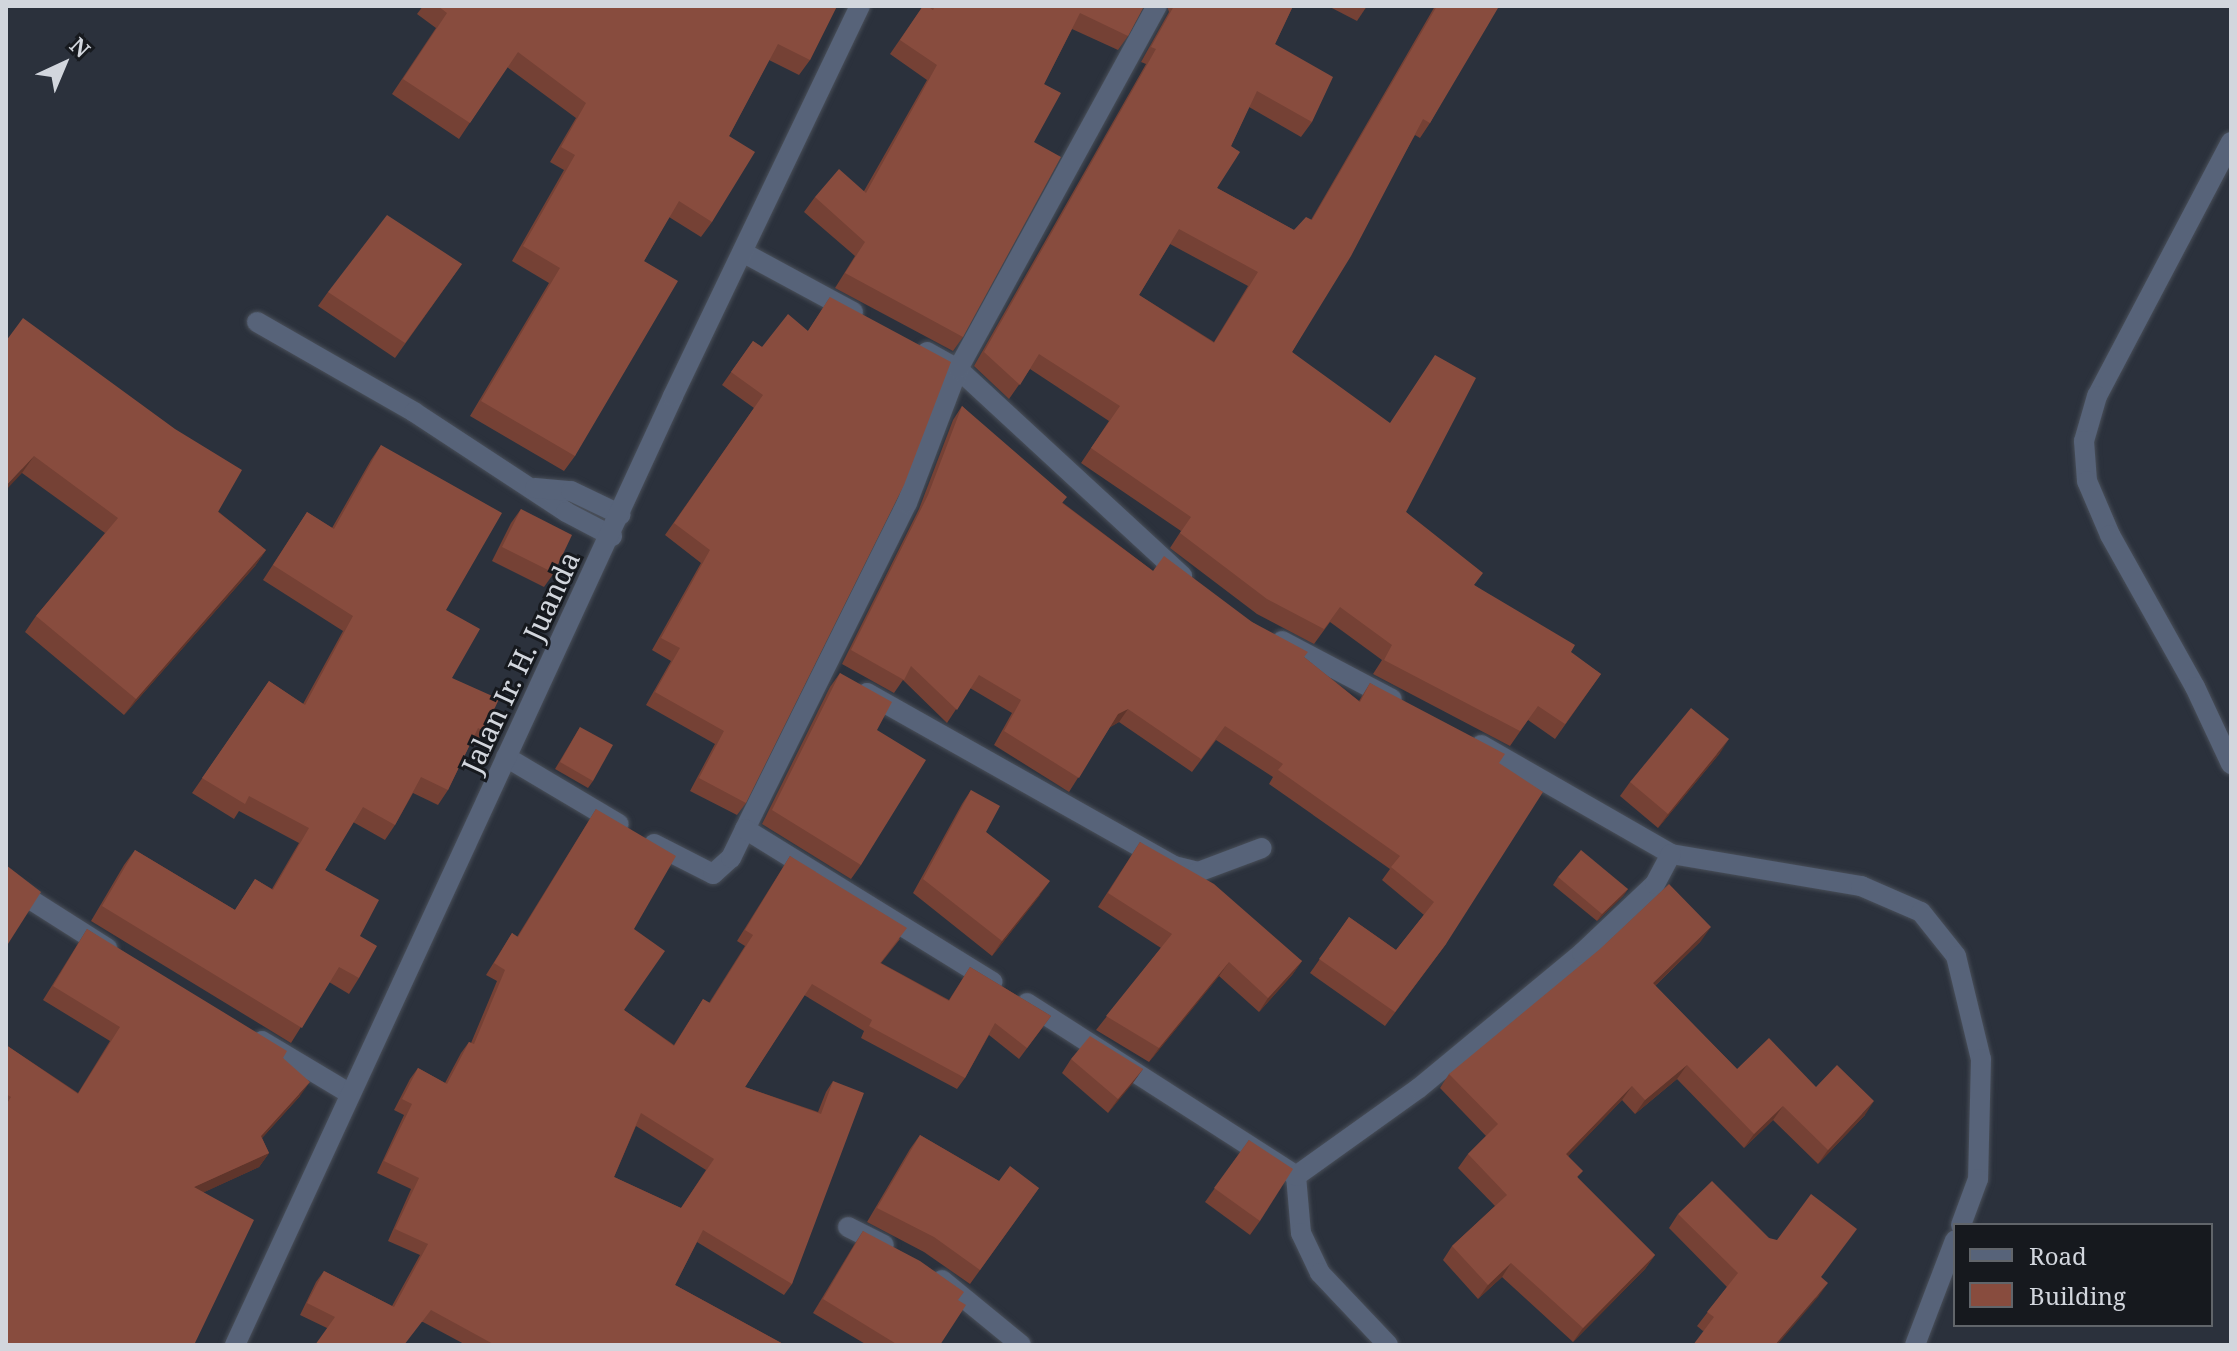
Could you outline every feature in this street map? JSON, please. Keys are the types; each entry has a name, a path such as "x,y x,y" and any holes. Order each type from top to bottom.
{"street":[{"name":"Jalan Ir. H. Juanda","path":"235,1345 349,1093 860,6"},
{"path":"506,757 701,871 721,870 839,677 958,369 1157,6"},
{"path":"2231,142 2097,396 2084,441 2087,481 2110,535 2195,687 2231,764"},
{"path":"744,253 878,326"},
{"path":"257,322 612,536"},
{"path":"905,340 958,369 1205,593"},
{"path":"535,488 571,491 621,515"},
{"path":"1264,632 1405,705"},
{"path":"839,677 1174,866 1198,872 1262,848"},
{"path":"1461,735 1671,854 1889,894 1921,912 1943,934 1956,956 1981,1059 1978,1179 1962,1223"},
{"path":"745,829 1145,1075 1296,1176"},
{"path":"1296,1176 1419,1088 1582,953 1655,884 1671,854"},
{"path":"6,884 121,957"},
{"path":"241,1029 349,1093"},
{"path":"1296,1176 1301,1233 1320,1273 1388,1345"},
{"path":"848,1227 904,1256"},
{"path":"1915,1345 1953,1245"},
{"path":"930,1271 1021,1345"}],"building":[{"path":"438,6 837,6 810,60 778,44 729,136 755,152 712,222 679,201 644,261 678,281 575,456 481,401 560,268 523,246 575,155 561,147 586,103 518,52 470,123 403,79 447,13"},
{"path":"923,6 933,10 935,6 1144,6 1128,36 1080,13 1044,84 1061,93 1034,142 1061,157 963,337 845,273 865,242 815,197 839,169 866,193 937,65 900,40"},
{"path":"1174,6 1293,6 1275,44 1333,77 1312,122 1257,91 1231,146 1240,152 1217,188 1294,230 1306,217 1312,220 1437,6 1498,8 1430,123 1423,119 1351,256 1292,352 1390,423 1435,355 1476,378 1406,512 1483,573 1474,585 1575,645 1571,652 1601,674 1565,724 1538,706 1520,731 1384,660 1392,645 1340,607 1324,629 1267,599 1180,533 1191,517 1091,448 1120,406 1039,354 1020,385 984,352 1156,49 1151,47","holes":["1179,229 1258,272 1214,343 1139,295"]},
{"path":"387,215 462,264 405,343 328,292"},
{"path":"830,297 951,362 904,485 746,803 699,778 724,731 655,692 680,648 661,638 710,550 674,523 763,395 731,372 753,341 762,347 788,314 808,331"},
{"path":"23,318 175,429 242,470 218,512 266,550 136,699 36,616 118,518 34,456 6,486 6,341"},
{"path":"962,406 1067,497 1062,503 1153,571 1164,556 1252,622 1308,652 1304,657 1360,702 1370,683 1505,754 1499,763 1543,792 1446,944 1395,1012 1319,959 1349,917 1396,950 1434,902 1391,867 1400,856 1278,770 1283,764 1225,726 1201,759 1128,709 1118,714 1079,778 1004,731 1021,700 979,675 957,710 911,666 904,680 851,650 928,495"},
{"path":"381,445 502,513 446,610 480,629 452,678 499,699 484,731 478,728 448,790 421,777 395,825 363,807 325,870 379,900 360,936 377,946 359,978 339,967 302,1028 102,906 135,850 235,910 255,879 273,890 309,828 249,796 245,804 202,778 269,681 305,705 353,616 273,565 307,512 334,529"},
{"path":"521,509 572,535 554,573 502,547"},
{"path":"840,673 892,702 877,730 926,760 861,865 772,810"},
{"path":"1691,708 1729,739 1668,814 1630,782"},
{"path":"580,727 613,745 593,781 560,762"},
{"path":"971,790 1000,806 986,832 1050,881 1002,941 923,879"},
{"path":"596,809 676,856 634,929 665,951 624,1010 674,1046 703,999 710,1003 753,935 745,930 790,856 907,928 880,963 949,1001 970,967 1051,1016 1027,1048 995,1023 965,1078 869,1026 872,1020 812,984 745,1087 821,1114 833,1081 864,1093 792,1284 703,1230 675,1285 785,1345 495,1345 431,1310 404,1345 315,1345 335,1317 307,1303 324,1271 394,1307 428,1244 395,1229 419,1178 384,1161 412,1104 402,1099 418,1068 447,1084 469,1042 474,1044 505,970 494,963 512,933 518,937","holes":["641,1113 714,1159 681,1208 614,1177"]},
{"path":"1140,842 1214,884 1302,961 1268,998 1229,962 1159,1048 1106,1016 1172,934 1108,893"},
{"path":"1581,850 1628,889 1602,914 1558,877"},
{"path":"6,865 41,892 6,947"},
{"path":"1669,884 1711,927 1653,983 1737,1069 1769,1038 1816,1087 1837,1065 1874,1101 1828,1150 1783,1106 1754,1134 1687,1065 1645,1100 1632,1086 1566,1154 1583,1171 1577,1177 1655,1255 1583,1328 1511,1263 1488,1285 1452,1246 1507,1195 1468,1154 1498,1124 1449,1074 1600,949"},
{"path":"87,929 287,1051 283,1058 310,1082 261,1136 269,1153 194,1187 254,1220 194,1345 6,1345 6,1105 11,1097 6,1094 6,1045 78,1094 120,1027 53,986"},
{"path":"1090,1036 1143,1069 1118,1099 1071,1059"},
{"path":"920,1135 999,1181 1010,1166 1039,1188 980,1270 934,1237 877,1208"},
{"path":"1249,1140 1293,1169 1260,1221 1214,1188"},
{"path":"1712,1181 1769,1238 1777,1240 1811,1194 1857,1229 1821,1277 1828,1283 1775,1345 1693,1345 1714,1317 1707,1312 1738,1273 1678,1214"},
{"path":"863,1231 920,1261 964,1292 958,1300 966,1305 940,1345 898,1345 823,1299"}]}
